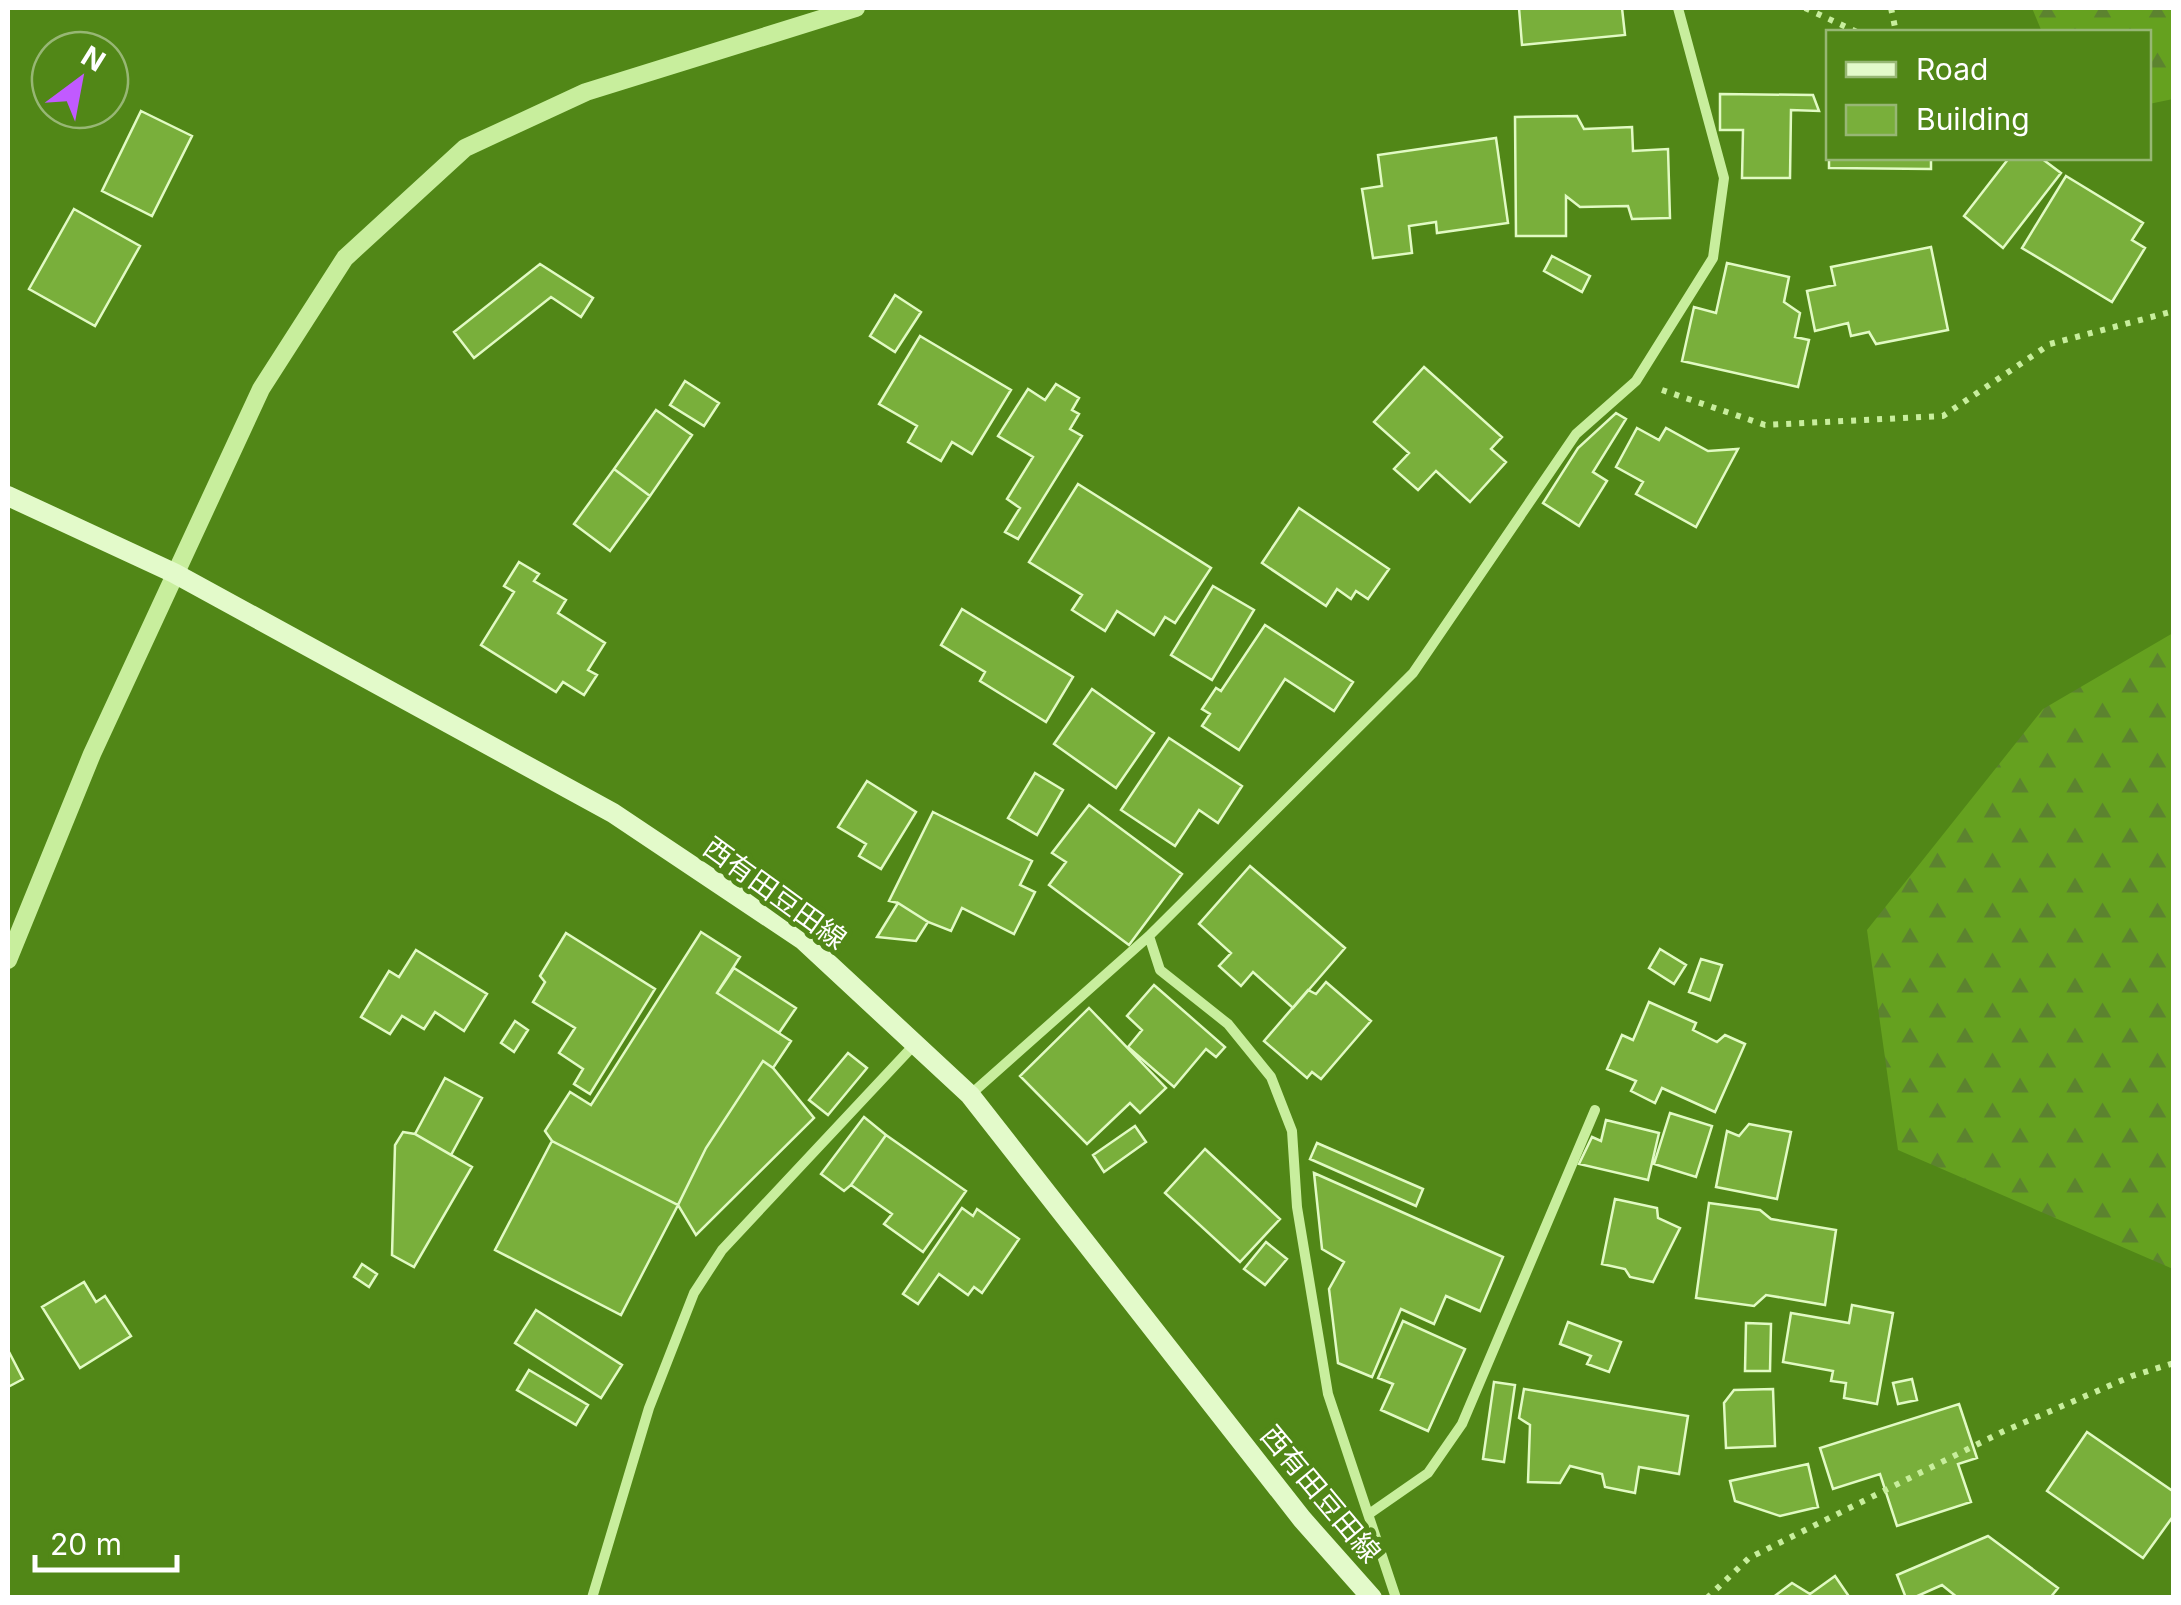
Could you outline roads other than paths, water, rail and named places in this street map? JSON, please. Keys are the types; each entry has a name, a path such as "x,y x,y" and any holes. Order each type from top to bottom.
{"main road":[{"name":"西有田豆田線","path":"8,496 174,573 613,813 803,940 970,1095 1302,1519 1372,1598"}],"street":[{"path":"8,960 92,754 261,389 345,258 465,148 586,92 856,8"},
{"path":"970,1095 1149,936 1413,673 1576,434 1636,381 1713,258 1724,178 1678,8"},
{"path":"1149,936 1160,970 1228,1024 1271,1077 1292,1132 1297,1207 1328,1394 1396,1598"},
{"path":"592,1598 649,1408 694,1292 722,1250 916,1043"},
{"path":"1369,1514 1428,1472 1462,1424 1595,1110"}]}
